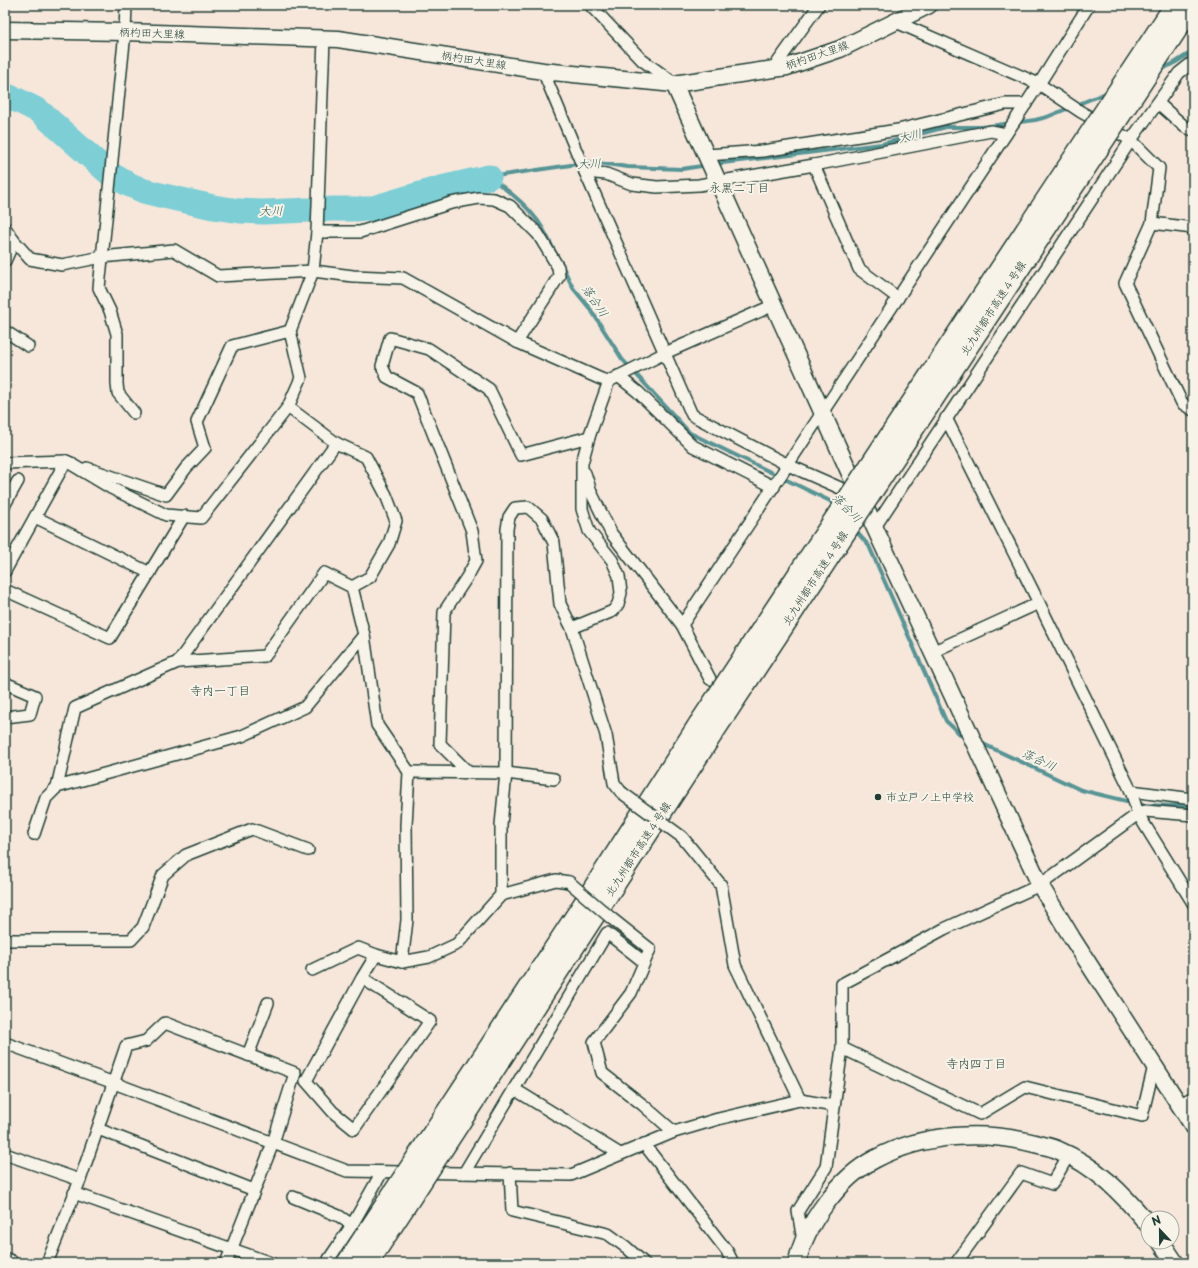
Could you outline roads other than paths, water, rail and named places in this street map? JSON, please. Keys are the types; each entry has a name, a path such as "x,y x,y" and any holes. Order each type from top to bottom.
{"highway":[{"name":"北九州都市高速４号線","path":"706,728 1175,5"},
{"name":"北九州都市高速４号線","path":"432,1149 577,914 706,728 1193,5"},
{"path":"380,1263 432,1149"},
{"path":"338,1261 432,1149"},
{"path":"368,1263 409,1200"}],"main road":[{"path":"797,1263 803,1241 821,1209 849,1177 874,1159 909,1145 945,1137 986,1136 1020,1140 1057,1150 1091,1168 1113,1185 1140,1215"},
{"path":"1166,1250 1175,1263"}],"street":[{"path":"126,5 125,32 99,288 110,311 117,334 118,393 134,413"},
{"path":"590,5 642,60 674,84 932,652 1040,885 1072,938 1193,1126"},
{"path":"773,69 819,5"},
{"name":"柄杓田大里線","path":"5,30 338,38 543,71 674,84 787,67 840,49 929,5"},
{"path":"682,625 1026,104 1089,5"},
{"path":"896,22 1039,84 1081,112 1131,140 1159,168 1152,223 1125,282 1182,403 1193,410"},
{"path":"66,461 111,488 166,515 201,518 288,407 301,378 290,331 313,271 317,232 324,38"},
{"path":"875,527 1131,140 1179,73 1193,62"},
{"path":"543,71 585,172 692,415 788,464 862,498"},
{"path":"1158,103 1184,127 1193,130"},
{"path":"707,157 763,151 898,130 1006,104 1026,104"},
{"path":"585,172 606,174 632,184 657,187 699,185 717,179 814,165 991,131 1006,134"},
{"path":"814,165 859,269 898,298"},
{"path":"317,232 360,232 451,203 479,198 494,199 510,206 538,234 558,267 559,276 517,342"},
{"path":"1152,223 1193,228"},
{"path":"5,228 30,259 62,265 102,257 174,250 218,276 313,271 353,276 403,278 517,342 601,379 614,378 665,353 774,305"},
{"path":"5,261 14,241"},
{"path":"5,331 28,346"},
{"path":"5,463 66,461 166,495 186,468 205,448 197,422 232,346 290,331"},
{"path":"469,773 440,744 444,612 476,561 472,531 417,393 387,377 382,366 390,338 429,349 489,389 521,455 589,437"},
{"path":"572,628 613,611 618,604 622,593 619,576 612,560 590,531 582,510 582,463 589,437 614,378"},
{"path":"614,378 638,392 693,446 774,487"},
{"path":"288,407 336,443 366,457 386,495 396,521 389,544 370,578 352,587"},
{"path":"946,418 1039,603 1131,792 1138,814 1193,903"},
{"path":"178,662 336,443"},
{"path":"5,571 66,461"},
{"path":"582,463 591,492 611,533 682,625 710,679"},
{"path":"5,504 18,481"},
{"path":"501,895 501,825 506,773 507,529 509,517 515,508 528,508 542,519 554,543 560,604 572,628 606,734 614,783 621,792 682,837 721,885 735,965 800,1100"},
{"path":"5,590 110,638 184,516"},
{"path":"35,517 150,573"},
{"path":"57,787 75,708 178,662 265,656 324,573 352,587 364,635 377,725 410,772 406,825 407,920 402,962"},
{"path":"932,652 1039,603"},
{"path":"34,834 46,798 57,787 242,736 305,708 364,635"},
{"path":"5,683 35,696 30,714 5,717"},
{"path":"410,772 506,773 554,779"},
{"path":"1131,792 1193,799"},
{"path":"803,1241 798,1211 826,1167 842,1048 842,984 944,929 1040,885 1138,814 1146,811 1193,815"},
{"path":"5,940 130,940 143,927 163,875 186,855 252,829 308,850"},
{"path":"312,970 358,948 376,955 402,962 429,958 457,944 501,895 556,880 569,882 650,950 632,993 594,1042 602,1073 644,1105 674,1132"},
{"path":"464,1173 607,933 644,962"},
{"path":"362,978 430,1021 354,1129 333,1112 306,1081 362,978 376,955"},
{"path":"248,1055 268,1003"},
{"path":"47,1263 80,1180 126,1046 146,1041 165,1023 295,1073 273,1143 226,1263"},
{"path":"5,1043 114,1082 347,1172 571,1174 674,1132 718,1119 800,1100 834,1106"},
{"path":"842,1048 980,1114 1025,1087 1142,1116 1154,1066"},
{"path":"514,1089 620,1154"},
{"path":"1179,1105 1193,1097"},
{"path":"98,1129 254,1190"},
{"path":"644,1144 727,1251 734,1263"},
{"path":"5,1154 80,1180"},
{"path":"956,1263 1021,1172 1052,1184 1068,1156"},
{"path":"338,1261 352,1225 382,1172"},
{"path":"510,1173 512,1211 608,1234 644,1263"},
{"path":"74,1193 271,1263"},
{"path":"293,1197 339,1216 352,1225"},
{"path":"5,1261 10,1263"}],"waterway":[{"name":"大川","path":"1159,71 1193,51"},
{"name":"大川","path":"714,164 882,144 946,127 982,127 1035,120 1047,117 1108,92"},
{"name":"大川","path":"5,95 39,111 110,174 128,184 144,191 213,207 240,211 263,212 370,209 437,189 489,177"},
{"name":"大川","path":"489,177 591,162 628,167 682,169 708,165"},
{"name":"落合川","path":"489,177 513,195 538,220 556,254"},
{"name":"落合川","path":"562,265 573,288 591,310 622,359 690,433 830,501 836,508"},
{"name":"落合川","path":"855,530 869,546 946,721 961,735 967,737"},
{"name":"落合川","path":"979,742 1081,790 1143,805 1193,808"}],"place":[{"name":"市立戸ノ上中学校","path":"878,797"}],"district":[{"name":"永黒二丁目","path":"739,188"},
{"name":"寺内一丁目","path":"220,691"},
{"name":"寺内四丁目","path":"976,1064"}]}
